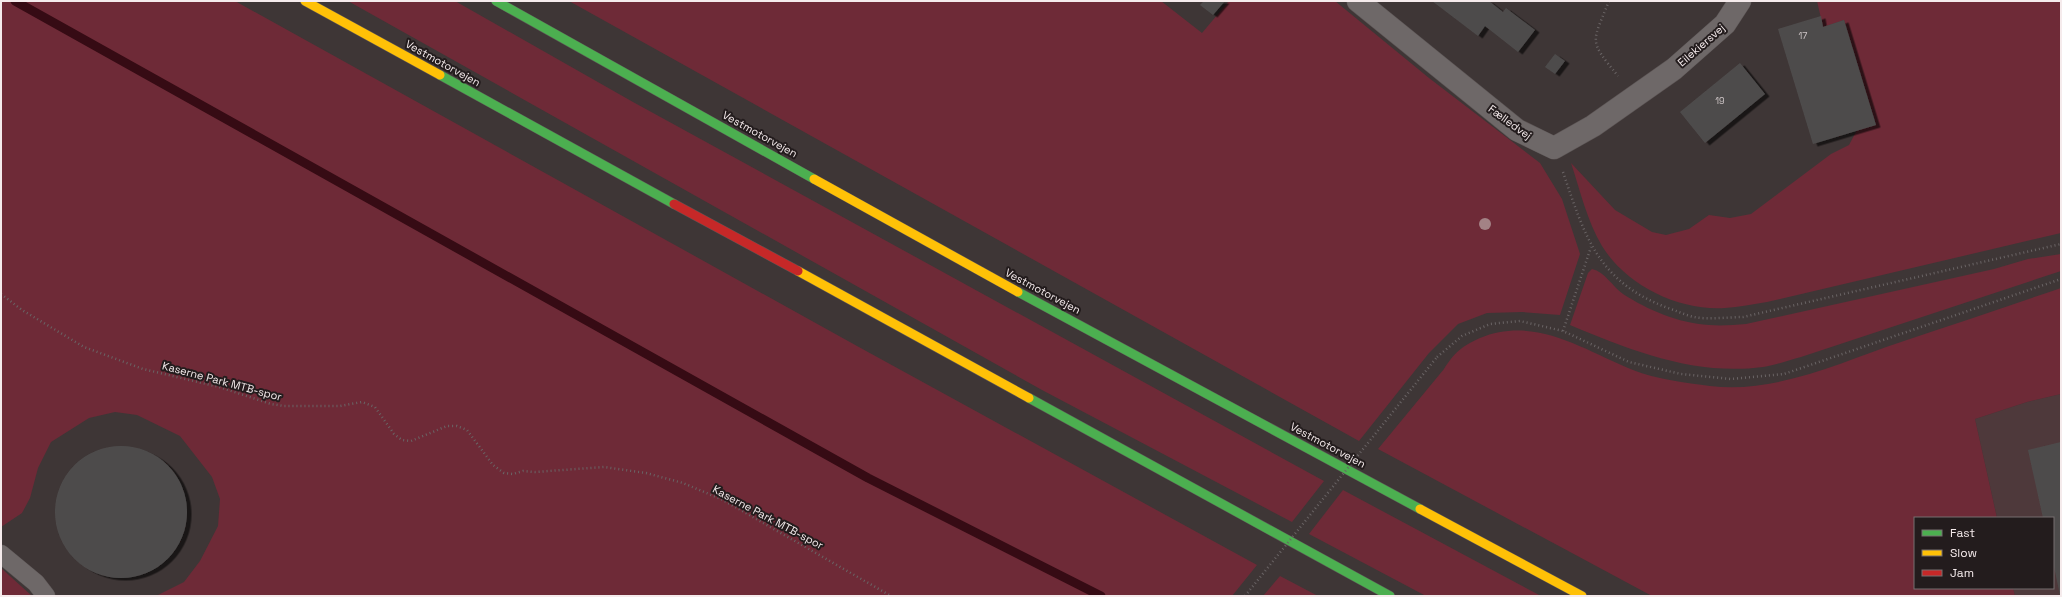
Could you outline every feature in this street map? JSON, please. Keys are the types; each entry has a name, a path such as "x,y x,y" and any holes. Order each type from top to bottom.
{"highway":[{"name":"Vestmotorvejen","path":"305,1 1390,596"},
{"name":"Vestmotorvejen","path":"496,1 969,265 1582,596"}],"street":[{"name":"Fælledvej","path":"1358,1 1517,130 1554,148"},
{"name":"Eilekiersvej","path":"1635,97 1674,69 1725,24 1740,1"},
{"path":"1554,148 1593,126 1635,97"}],"lane":[{"path":"1,554 36,583 46,596"}],"path":[{"path":"1609,1 1595,37 1595,46 1635,97"},
{"path":"1554,148 1582,227 1592,246 1613,276 1648,300 1695,317 1743,317 2061,244"},
{"path":"1563,331 1592,246"},
{"path":"1245,596 1436,357 1462,336 1490,324 1520,321 1563,331 1629,362 1681,374 1731,379 1784,374 2061,279"},
{"name":"Kaserne Park MTB-spor","path":"1,294 22,310 84,347 143,369 219,387 271,404 284,406 340,406 362,402 375,407 394,434 402,440 411,441 447,426 457,426 467,430 493,465 504,473 513,474 523,471 535,472 604,467 646,473 683,484 723,500 891,596"}],"shaded area":[{"path":"1,1 235,1 857,346 1257,565 1232,596 156,596 184,582 200,561 218,526 220,499 212,477 180,436 137,415 115,412 89,418 51,442 38,468 30,498 22,513 1,527"},
{"path":"348,1 455,1 633,102 1324,481 1292,522 1042,390"},
{"path":"569,1 1161,1 1202,33 1229,1 1335,1 1429,78 1540,163 1562,199 1580,254 1560,315 1522,312 1487,313 1458,324 1429,353 1359,441"},
{"path":"1817,1 2061,1 2061,233 1767,302 1730,308 1707,308 1672,300 1639,284 1625,273 1612,260 1602,246 1592,226 1571,163 1615,210 1652,232 1666,235 1689,229 1709,215 1730,218 1751,214 1831,154 1849,145 1857,130 1876,125 1844,20 1823,27"},
{"path":"2061,254 2061,271 1801,357 1763,367 1738,369 1688,365 1640,352 1570,325 1588,273 1592,269 1605,276 1623,294 1664,315 1697,324 1728,325 1746,324 1994,269 2028,259"},
{"path":"2061,288 2061,394 2027,402 1975,419 1997,517 1914,517 1914,589 2013,589 2015,596 1652,596 1378,449 1455,354 1463,347 1480,338 1500,332 1520,330 1540,333 1578,345 1642,373 1681,382 1710,386 1735,387 1784,381 1832,367"},
{"path":"2061,394 2061,596 2015,596 2013,589 2054,589 2054,517 1997,517 1975,419 2027,402"},
{"path":"1343,490 1541,596 1426,596 1309,534"},
{"path":"1,568 32,596 1,596"},
{"path":"1280,576 1318,596 1263,596"}],"building":[{"path":"1204,1 1225,1 1213,15 1200,5"},
{"path":"1432,1 1489,1 1503,12 1506,8 1535,30 1518,52 1485,26 1478,36"},
{"path":"1821,16 1823,27 1844,20 1876,125 1813,144 1778,29"},
{"path":"1555,54 1565,61 1555,74 1545,67"},
{"path":"1740,63 1765,94 1705,143 1680,112"},
{"path":"2061,442 2061,595 2054,567 2054,517 2043,517 2028,450"},
{"path":"121,446 146,451 163,461 172,470 182,487 187,512 182,537 172,554 163,563 146,573 121,578 96,573 79,563 70,554 60,537 55,512 60,487 70,470 79,461 96,451"}],"waterway":[{"path":"15,1 868,478 1101,596"}],"traffic: fast":[{"path":"496,1 814,179"},
{"path":"440,75 674,204"},
{"path":"1018,292 1420,509"},
{"path":"1029,398 1390,596"}],"traffic: slow":[{"path":"305,1 440,75"},
{"path":"814,179 1018,292"},
{"path":"798,271 1029,398"},
{"path":"1420,509 1582,596"}],"traffic: jam":[{"path":"674,204 798,271"}]}
